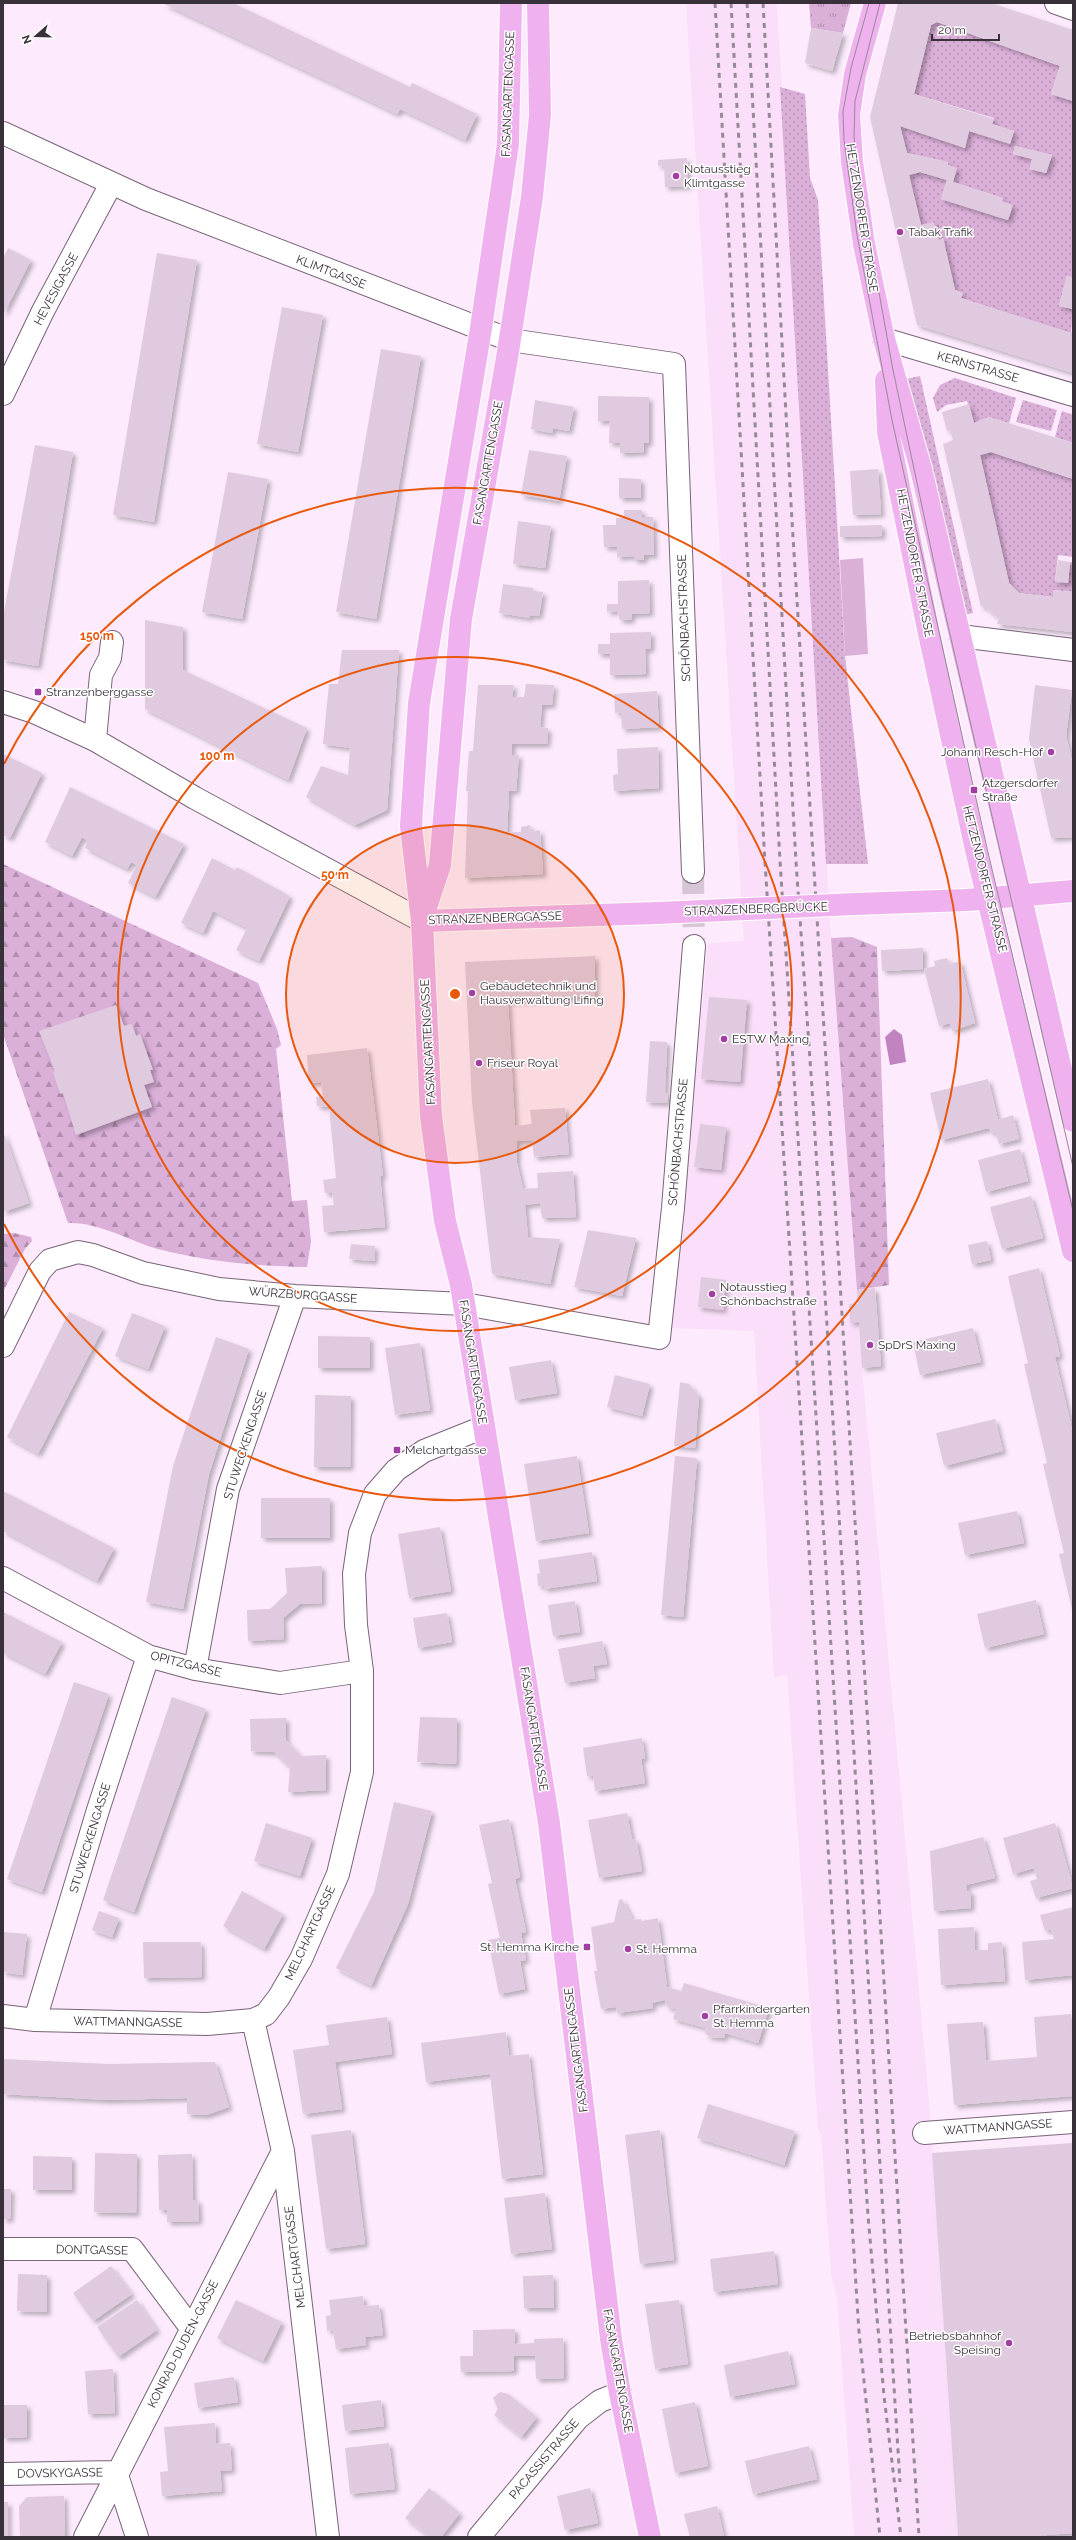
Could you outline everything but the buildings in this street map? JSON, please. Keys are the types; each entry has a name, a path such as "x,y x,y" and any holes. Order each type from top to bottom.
{"main road":[{"name":"FASANGARTENGASSE","path":"511,3 508,144 481,328 419,703 411,826 422,921 431,1116 445,1221 464,1304 549,1823 592,2190 620,2392 650,2537"},
{"name":"FASANGARTENGASSE","path":"422,921 440,865 461,619 510,340 532,197 539,122 538,3"},
{"name":"HETZENDORFER STRASSE","path":"875,3 851,94 849,137 857,202 884,339 921,469 1073,1122"},
{"name":"HETZENDORFER STRASSE","path":"884,339 888,432 931,643 989,898 1073,1251"},
{"path":"989,898 1019,894 1073,891"},
{"name":"STRANZENBERGBRÜCKE","path":"658,913 989,898"},
{"name":"STRANZENBERGGASSE","path":"422,921 658,913"}],"street":[{"path":"1056,3 1073,9"},
{"name":"KLIMTGASSE","path":"3,133 111,184 260,245 510,340 674,364"},
{"name":"HEVESIGASSE","path":"3,394 43,311 111,184"},
{"name":"KERNSTRASSE","path":"884,339 1073,395"},
{"name":"SCHÖNBACHSTRASSE","path":"674,364 693,872"},
{"path":"960,636 1073,650"},
{"path":"95,740 101,675 110,658 112,642"},
{"name":"STRANZENBERGGASSE","path":"3,702 34,712 95,740 195,798 422,921"},
{"name":"SCHÖNBACHSTRASSE","path":"659,1338 673,1208 694,946"},
{"name":"WÜRZBURGGASSE","path":"3,1346 40,1271 50,1260 78,1252 93,1254 143,1273 178,1282 219,1289 295,1296 464,1304 659,1338"},
{"name":"STUWECKENGASSE","path":"195,1669 228,1489 295,1296"},
{"name":"MELCHARTGASSE","path":"328,2537 283,2151 253,2020 266,2014 279,1997 301,1959 338,1874 362,1772 362,1671 356,1625 354,1574 360,1533 375,1494 396,1470 424,1451 484,1427"},
{"name":"OPITZGASSE","path":"3,1578 148,1656 195,1669 280,1683 362,1671"},
{"name":"STUWECKENGASSE","path":"35,2020 98,1810 148,1656"},
{"name":"WATTMANNGASSE","path":"3,2016 35,2020 207,2024 253,2020"},
{"name":"WATTMANNGASSE","path":"924,2133 1073,2122"},
{"name":"KONRAD-DUDEN-GASSE","path":"85,2537 116,2472 283,2151"},
{"name":"DONTGASSE","path":"3,2249 132,2249 191,2328"},
{"name":"PACASSISTRASSE","path":"479,2537 578,2418 600,2401 620,2392"},
{"path":"116,2472 137,2537"},
{"name":"DOVSKYGASSE","path":"3,2474 116,2472"}],"shaded area":[{"path":"686,3 777,3 831,938 857,1290 875,1288 881,1366 862,1368 931,2122 958,2537 854,2537 837,2298 831,2274 821,2134 818,2129 787,1675 774,1677 754,1331 671,1328 708,943 744,941"},
{"path":"894,1029 902,1035 906,1062 890,1065 885,1037"}],"green space":[{"path":"809,3 851,3 843,33 811,28"},
{"path":"937,22 1060,66 1051,94 1073,101 1073,278 1067,276 1059,306 1073,309 1071,333 961,298 963,293 955,290 943,238 939,240 921,225 909,175 920,172 947,180 941,199 1008,220 1002,201 1003,198 953,182 956,168 948,165 948,162 907,153 900,126 965,148 969,131 1010,143 1014,131 992,124 994,118 914,94 931,25","holes":["1015,146 1052,155 1046,173 1030,169 1032,159 1013,154"]},
{"path":"780,87 805,94 810,178 818,200 845,656 868,864 826,864"},
{"path":"920,376 973,613 955,617 902,380"},
{"path":"955,378 1016,398 1009,423 989,417 974,423 967,401 946,405 937,412 933,398 940,385"},
{"path":"1023,400 1057,410 1051,431 1016,422"},
{"path":"1062,411 1073,415 1073,443 1055,437"},
{"path":"991,452 1073,479 1073,557 1058,555 1055,581 1068,583 1070,562 1073,563 1073,592 1053,590 1053,597 1019,593 1009,583 980,455"},
{"path":"863,558 868,654 845,656 840,560"},
{"path":"3,864 258,983 277,1029 281,1045 276,1049 292,1201 307,1200 311,1242 307,1267 270,1266 198,1258 150,1247 104,1229 68,1223 3,1034"},
{"path":"852,937 877,947 889,1285 857,1290 831,938"},
{"path":"14,1233 31,1237 32,1241 25,1249 3,1292 3,1234"}],"tunnel":[{"path":"693,872 694,946"}],"tram line":[{"path":"869,3 851,68 843,112 844,140 857,235 892,420 987,848 1073,1211"},
{"path":"880,3 855,101 854,137 860,187 893,370 940,591 1073,1167"}],"railway":[{"path":"715,3 765,862 859,2332 880,2537"},
{"path":"731,3 780,861 868,2216 884,2396 901,2537"},
{"path":"747,3 796,862 812,1088 900,2482"},
{"path":"763,3 792,521 919,2537"}],"place":[{"name":"Notausstieg Klimtgasse","path":"676,176"},
{"name":"Tabak Trafik","path":"900,232"},
{"name":"Stranzenberggasse","path":"38,692"},
{"name":"Johann Resch-Hof","path":"1051,752"},
{"name":"Atzgersdorfer Straße","path":"974,790"},
{"name":"Gebäudetechnik und Hausverwaltung Lifing","path":"472,993"},
{"name":"ESTW Maxing","path":"724,1039"},
{"name":"Friseur Royal","path":"479,1063"},
{"name":"Notausstieg Schönbachstraße","path":"712,1294"},
{"name":"SpDrS Maxing","path":"870,1345"},
{"name":"Melchartgasse","path":"397,1450"},
{"name":"St. Hemma Kirche","path":"587,1947"},
{"name":"St. Hemma","path":"628,1949"},
{"name":"Pfarrkindergarten St. Hemma","path":"705,2016"},
{"name":"Betriebsbahnhof Speising","path":"1009,2343"}]}
